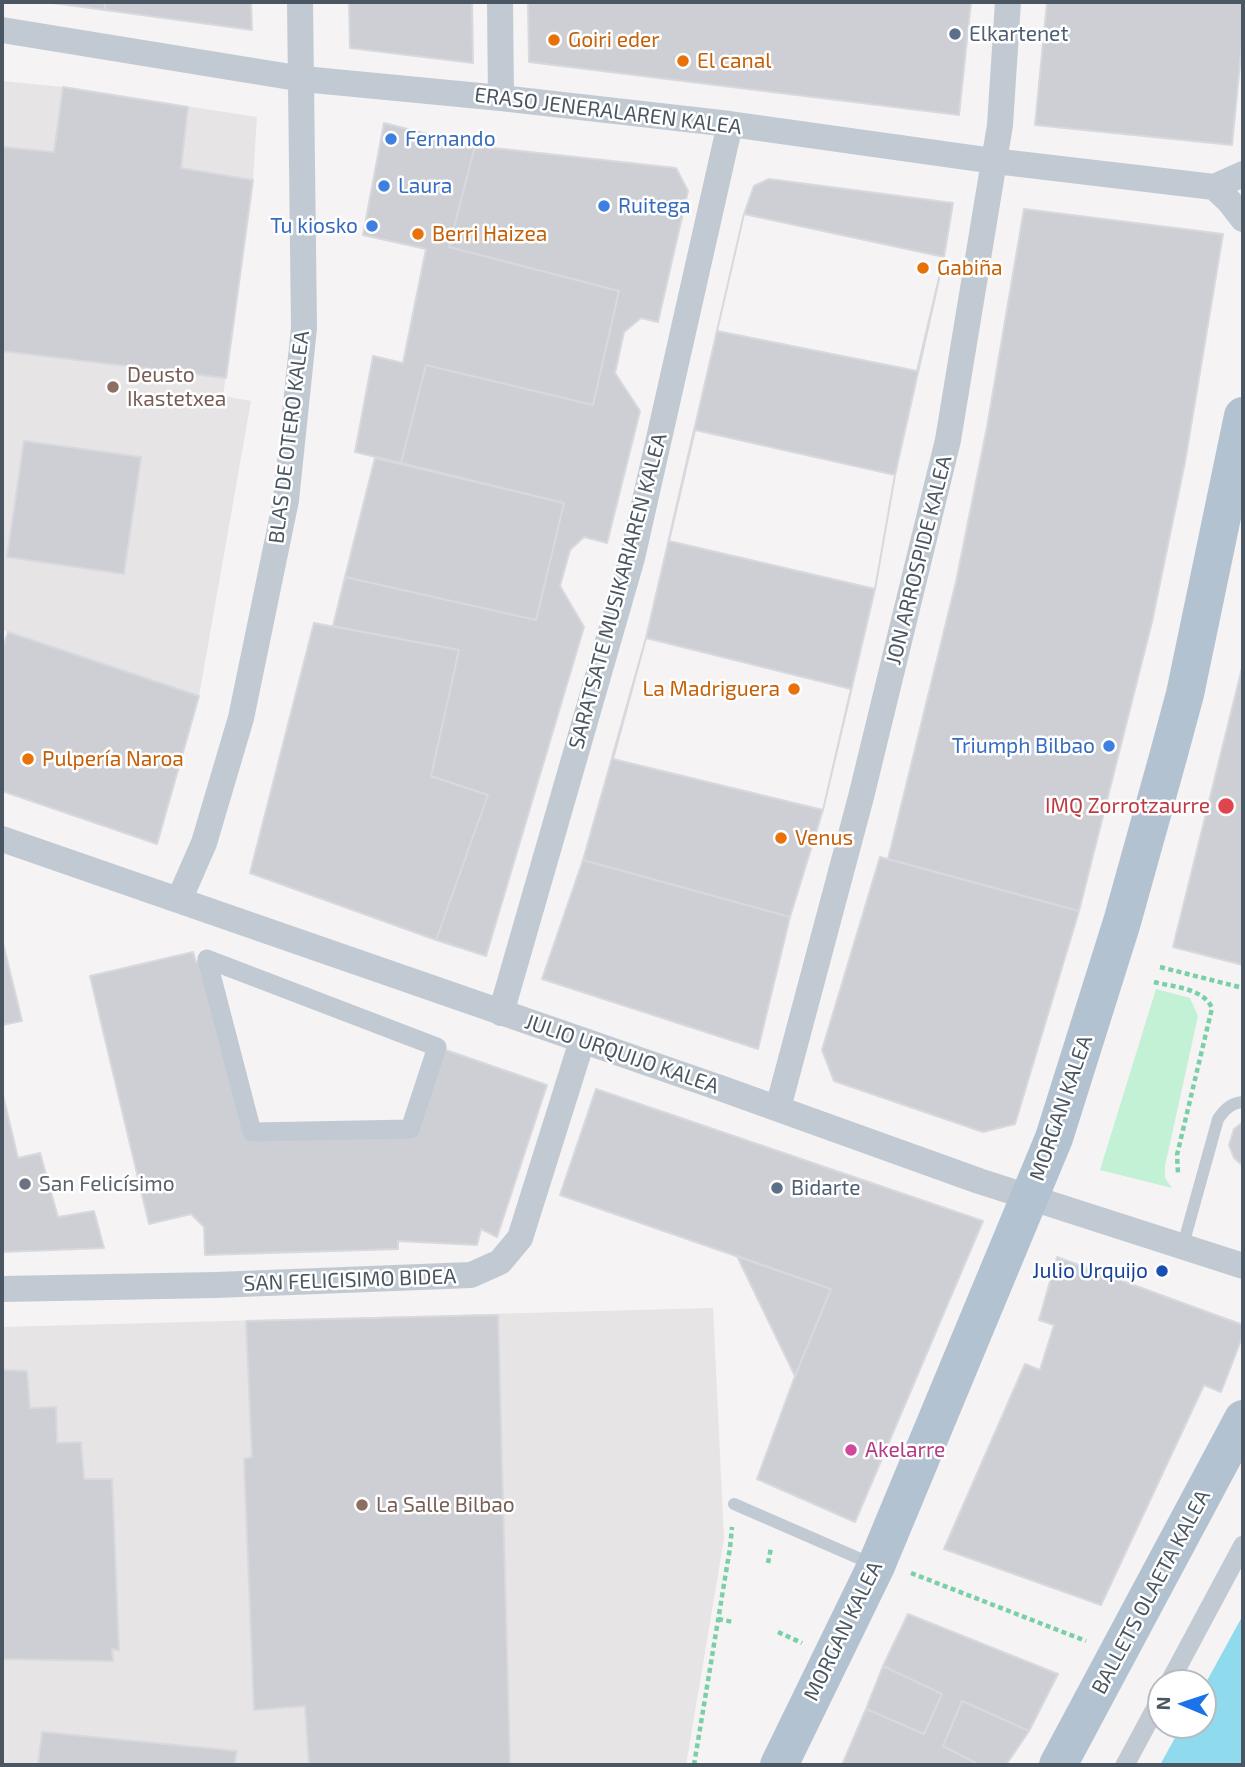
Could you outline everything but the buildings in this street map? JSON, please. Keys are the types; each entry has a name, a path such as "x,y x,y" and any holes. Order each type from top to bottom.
{"main road":[{"name":"MORGAN KALEA","path":"779,1765 890,1568 1058,1125 1122,922 1185,694 1243,416"},
{"name":"BALLETS OLAETA KALEA","path":"1058,1765 1243,1419"}],"street":[{"name":"BLAS DE OTERO KALEA","path":"179,900 204,843 241,718 286,500 303,328 303,79 300,2"},
{"path":"500,2 501,98"},
{"name":"JON ARROSPIDE KALEA","path":"778,1108 861,797 947,440 1000,125 1008,2"},
{"name":"ERASO JENERALAREN KALEA","path":"2,30 303,79 730,124 994,161 1214,187"},
{"name":"SARATSATE MUSIKARIAREN KALEA","path":"501,1013 632,558 730,124"},
{"path":"1243,174 1214,187 1243,219"},
{"name":"JULIO URQUIJO KALEA","path":"2,839 1030,1198 1243,1266"},
{"path":"207,959 437,1047 410,1129 252,1132 207,959"},
{"name":"SAN FELICISIMO BIDEA","path":"2,1289 216,1285 471,1275 500,1262 520,1238 582,1041"},
{"path":"1177,1669 1243,1545"},
{"path":"1125,1765 1147,1724"}],"lane":[{"path":"1183,1245 1218,1119 1224,1110 1234,1103 1243,1102"},
{"path":"734,1504 890,1568"}],"path":[{"path":"1160,967 1243,988"},
{"path":"1154,982 1201,994 1208,999 1212,1008 1177,1155 1176,1167 1182,1183"},
{"path":"694,1765 730,1549 734,1504"},
{"path":"768,1563 771,1548"},
{"path":"890,1568 1087,1641"},
{"path":"718,1619 733,1622"},
{"path":"778,1632 803,1643"}],"shaded area":[{"name":"Deusto Ikastetxea","path":"2,81 63,87 257,117 253,180 223,396 251,401 199,696 2,630"},
{"name":"La Salle Bilbao","path":"713,1308 724,1539 686,1765 2,1765 2,1327"}],"green space":[{"path":"1156,989 1190,998 1198,1016 1165,1166 1165,1178 1172,1188 1100,1170"}],"water":[{"path":"1243,1615 1243,1765 1160,1765 1174,1739 1217,1739 1217,1669 1213,1669"}],"place":[{"name":"Elkartenet","path":"955,34"},
{"name":"Goiri eder","path":"554,40"},
{"name":"El canal","path":"683,61"},
{"name":"Fernando","path":"391,139"},
{"name":"Laura","path":"384,186"},
{"name":"Ruitega","path":"604,206"},
{"name":"Tu kiosko","path":"372,226"},
{"name":"Berri Haizea","path":"418,234"},
{"name":"Gabiña","path":"923,268"},
{"name":"Deusto Ikastetxea","path":"113,387"},
{"name":"La Madriguera","path":"794,689"},
{"name":"Triumph Bilbao","path":"1109,746"},
{"name":"Pulpería Naroa","path":"28,759"},
{"name":"IMQ Zorrotzaurre","path":"1226,806"},
{"name":"Venus","path":"781,838"},
{"name":"San Felicísimo","path":"25,1184"},
{"name":"Bidarte","path":"777,1188"},
{"name":"Julio Urquijo","path":"1162,1271"},
{"name":"Akelarre","path":"851,1450"},
{"name":"La Salle Bilbao","path":"362,1505"}]}
